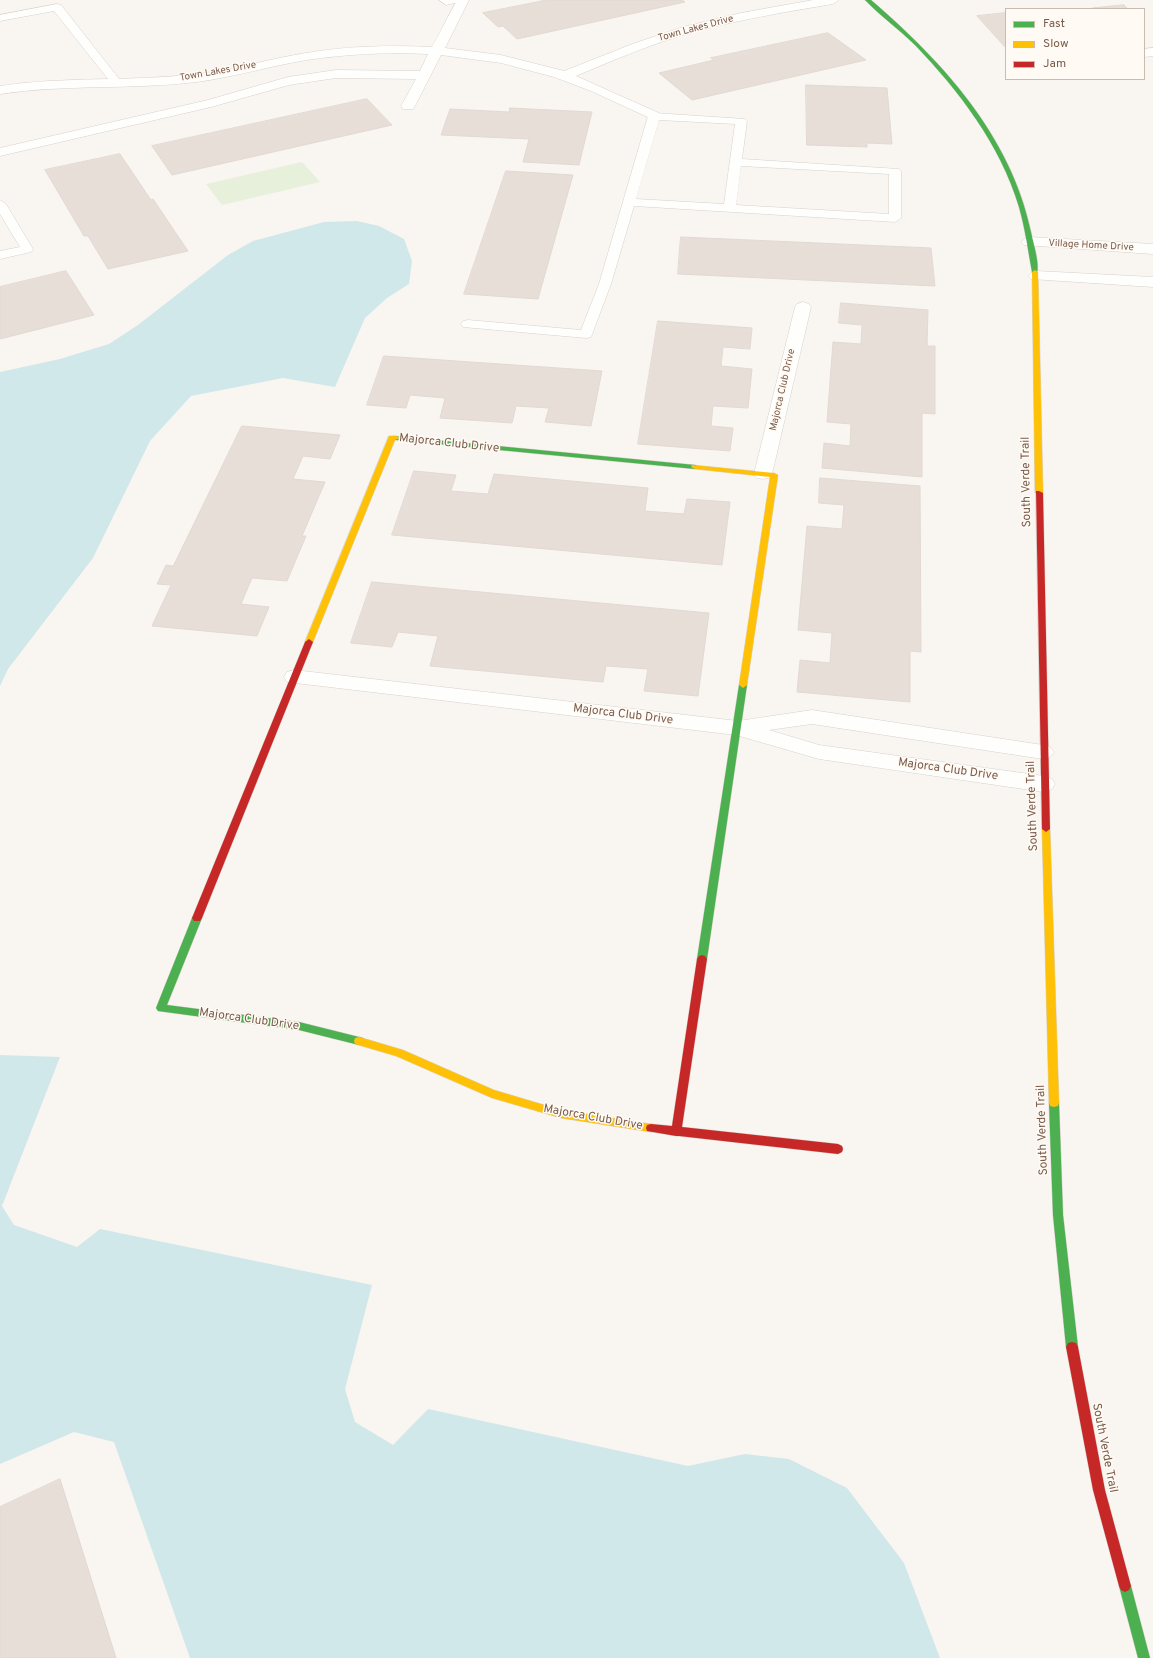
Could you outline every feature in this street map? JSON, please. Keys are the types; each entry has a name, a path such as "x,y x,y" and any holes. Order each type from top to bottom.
{"street":[{"path":"408,106 464,0"},
{"name":"Town Lakes Drive","path":"564,76 640,45 685,30 717,22 833,0"},
{"name":"South Verde Trail","path":"868,0 922,46 953,80 979,117 1002,156 1019,199 1036,276 1043,752 1058,1215 1070,1334 1099,1490 1144,1658"},
{"name":"Town Lakes Drive","path":"0,90 42,84 198,78 291,59 324,54 365,51 436,51 495,58 531,66 564,76 654,116"},
{"path":"0,152 211,103 288,81 336,74 424,74"},
{"name":"Village Home Drive","path":"1029,242 1153,249"},
{"path":"1036,276 1153,282"},
{"name":"Majorca Club Drive","path":"803,307 764,474 392,438 161,1008 299,1026 333,1033 399,1053 492,1094 561,1114 676,1132 838,1150"},
{"path":"676,1132 774,475 764,474"},
{"name":"Majorca Club Drive","path":"294,677 736,728 818,752 1044,784"},
{"name":"Majorca Club Drive","path":"736,728 812,716 1043,752"}],"lane":[{"path":"444,0 446,2 455,0"},
{"path":"0,18 57,7 116,82"},
{"path":"468,324 586,334 605,284 654,116 741,121 730,208"},
{"path":"629,202 895,218 895,171 736,162"},
{"path":"0,204 27,249 0,255"}],"green space":[{"path":"302,162 320,182 222,205 206,184"}],"water":[{"path":"357,221 379,226 404,239 412,261 409,284 387,298 365,318 335,387 283,378 191,396 150,441 93,558 8,669 0,686 0,372 60,359 109,344 138,325 228,255 253,241 324,222"},
{"path":"0,1055 60,1057 2,1206 14,1225 77,1247 100,1229 372,1285 345,1389 355,1422 393,1445 428,1409 688,1466 745,1454 789,1459 847,1488 904,1563 940,1658 190,1658 114,1442 74,1432 0,1464"}],"building":[{"path":"547,0 682,0 685,2 517,39 503,26 498,27 483,13"},
{"path":"1124,5 1127,8 1093,8"},
{"path":"1005,13 1005,47 977,16"},
{"path":"828,33 866,60 692,100 659,73 714,60 711,58"},
{"path":"806,85 887,88 892,144 867,143 867,147 807,145"},
{"path":"367,99 392,125 172,175 152,146"},
{"path":"510,108 592,112 579,165 523,162 529,139 441,135 450,109 509,112"},
{"path":"120,154 188,251 108,269 88,236 84,236 45,170"},
{"path":"506,171 573,175 538,299 464,294"},
{"path":"681,237 931,248 935,286 678,274"},
{"path":"66,271 94,315 0,339 0,287"},
{"path":"841,303 928,310 927,346 935,346 935,414 922,413 922,477 822,468 824,443 850,446 851,424 827,422 833,342 861,344 862,325 839,323"},
{"path":"658,321 752,328 750,349 723,347 721,366 752,369 748,408 713,406 711,426 733,428 730,451 638,444"},
{"path":"384,356 602,371 591,426 545,422 549,408 516,406 512,423 440,418 445,398 410,395 406,408 367,405"},
{"path":"242,426 340,435 330,459 303,456 293,479 325,482 302,536 306,536 287,581 252,578 241,604 269,607 257,636 152,626 171,585 157,584 166,565 173,566"},
{"path":"414,471 456,475 451,491 488,494 494,474 648,488 645,511 684,514 687,499 730,502 722,565 392,535"},
{"path":"820,478 920,486 921,652 910,651 910,702 797,692 800,660 830,663 832,633 798,630 807,526 842,529 844,505 819,503"},
{"path":"372,582 709,613 698,696 644,691 648,669 606,666 603,682 430,666 438,636 398,632 392,647 351,643"},
{"path":"60,1479 116,1658 0,1658 0,1507"}],"traffic: fast":[{"path":"868,0 915,42 937,65 976,114 992,140 1007,168 1022,207 1027,225 1035,272"},
{"path":"396,438 695,467"},
{"path":"702,959 743,685"},
{"path":"197,918 161,1008 299,1026 359,1041"},
{"path":"1054,1103 1058,1215 1072,1347"},
{"path":"1125,1586 1144,1658"}],"traffic: slow":[{"path":"1035,272 1039,493"},
{"path":"309,642 392,438 396,438"},
{"path":"695,467 774,475 743,685"},
{"path":"1046,829 1054,1103"},
{"path":"359,1041 399,1053 492,1094 561,1114 651,1128"}],"traffic: jam":[{"path":"1039,493 1046,829"},
{"path":"197,918 309,642"},
{"path":"676,1132 702,959"},
{"path":"651,1128 838,1149"},
{"path":"1072,1347 1099,1490 1125,1586"}]}
